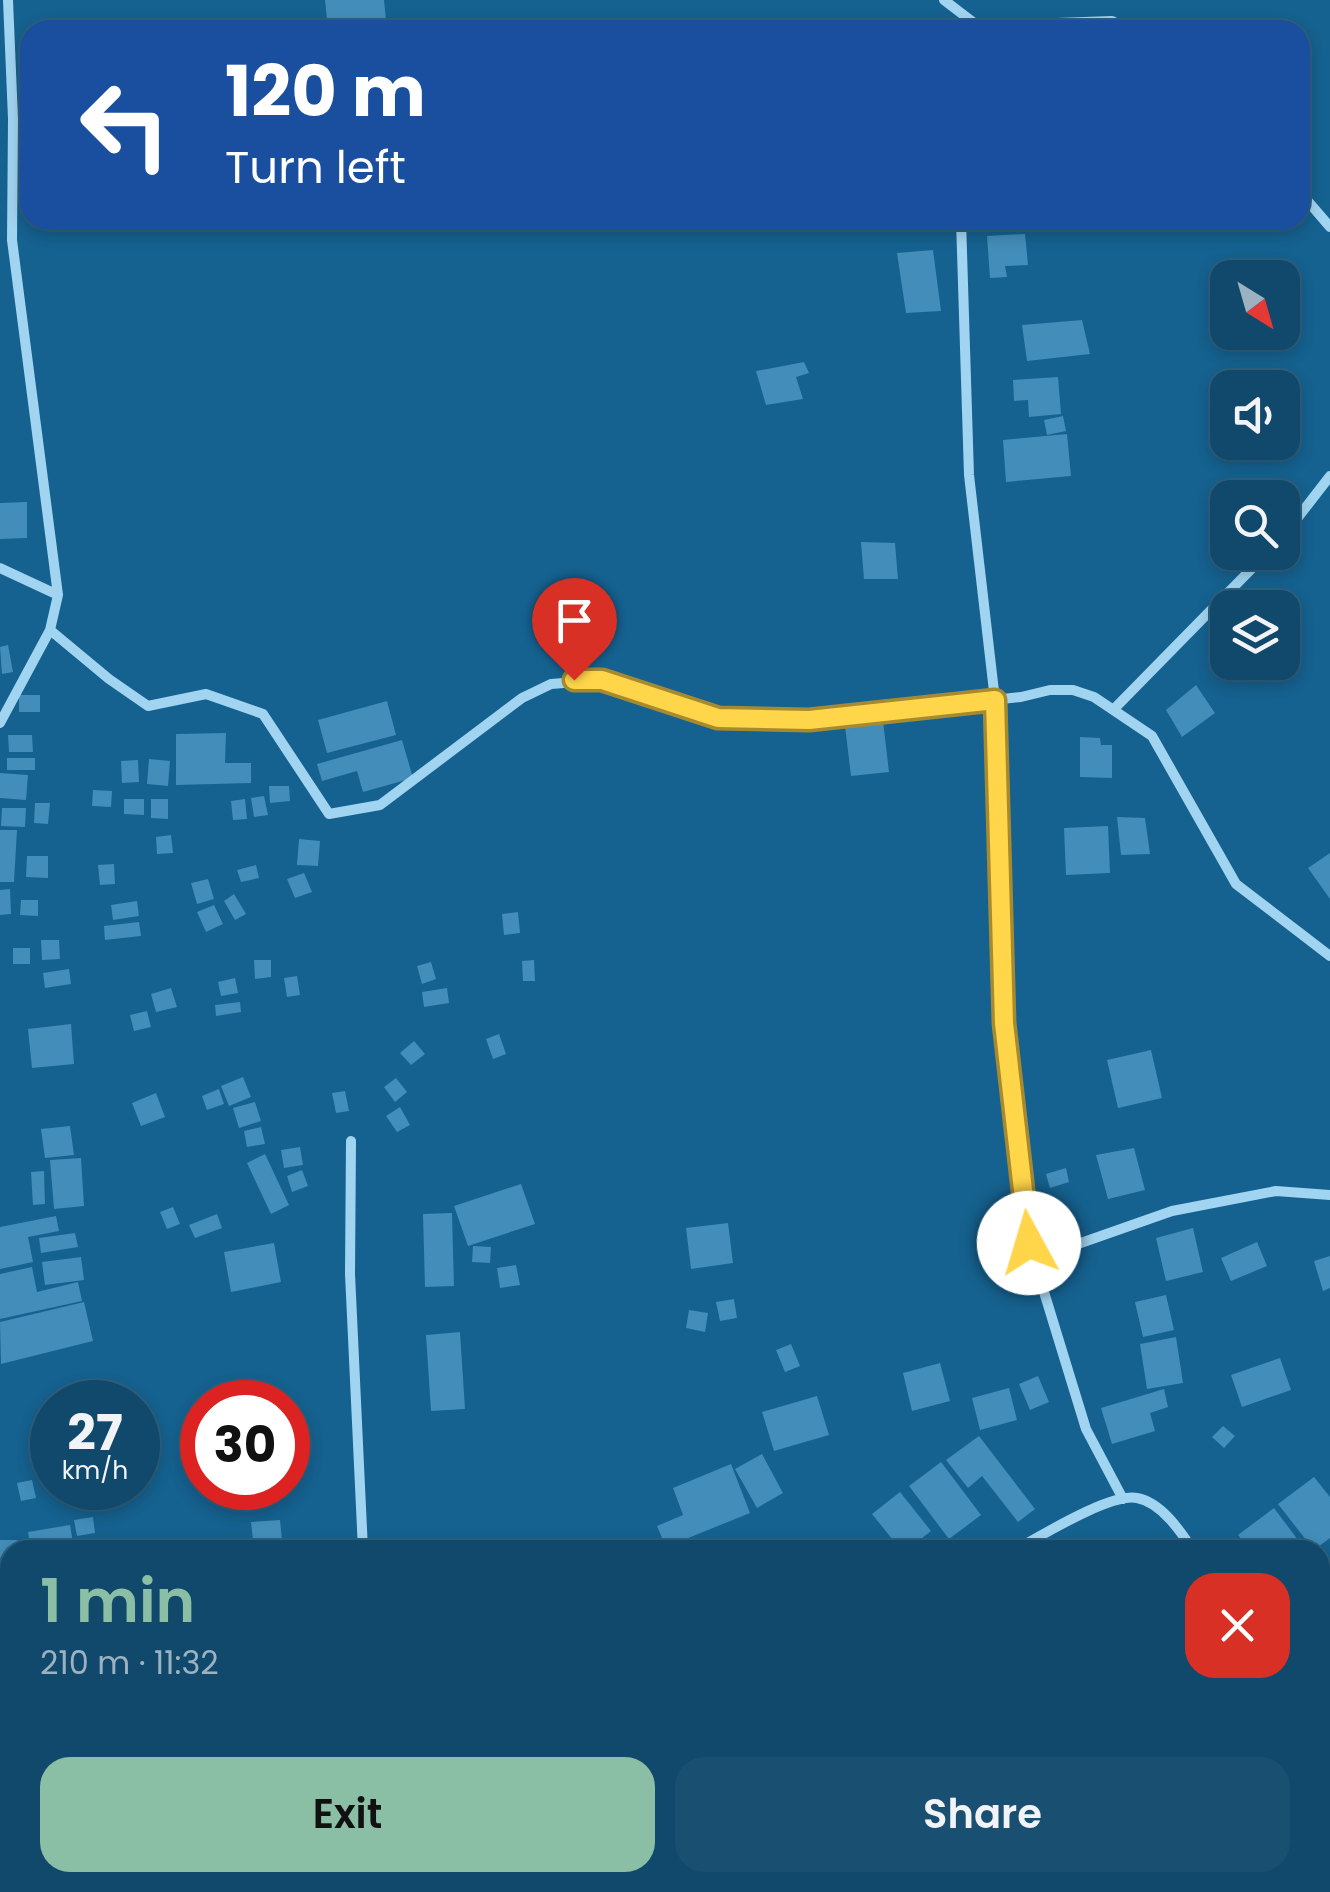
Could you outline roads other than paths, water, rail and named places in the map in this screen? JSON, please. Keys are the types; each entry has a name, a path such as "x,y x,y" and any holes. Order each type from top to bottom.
{"street":[{"path":"0,723 50,630 58,596 12,240 13,119 8,0"},
{"path":"944,0 968,20"},
{"path":"1310,204 1330,227"},
{"path":"961,230 969,475 995,700 1004,1023 1029,1243 1086,1429 1123,1499"},
{"path":"1300,515 1330,476"},
{"path":"0,568 58,596"},
{"path":"1113,710 1250,570"},
{"path":"50,630 148,706 206,694 263,714 329,814 380,805 522,698 551,684 574,680 602,680 718,718 809,720 1073,690 1094,697 1152,736 1236,884 1330,956"},
{"path":"351,1141 350,1274 363,1540"},
{"path":"1029,1243 1058,1252 1172,1210 1276,1190 1330,1195"},
{"path":"1034,1540 1078,1516 1123,1499 1138,1498 1156,1507 1186,1540"}]}
